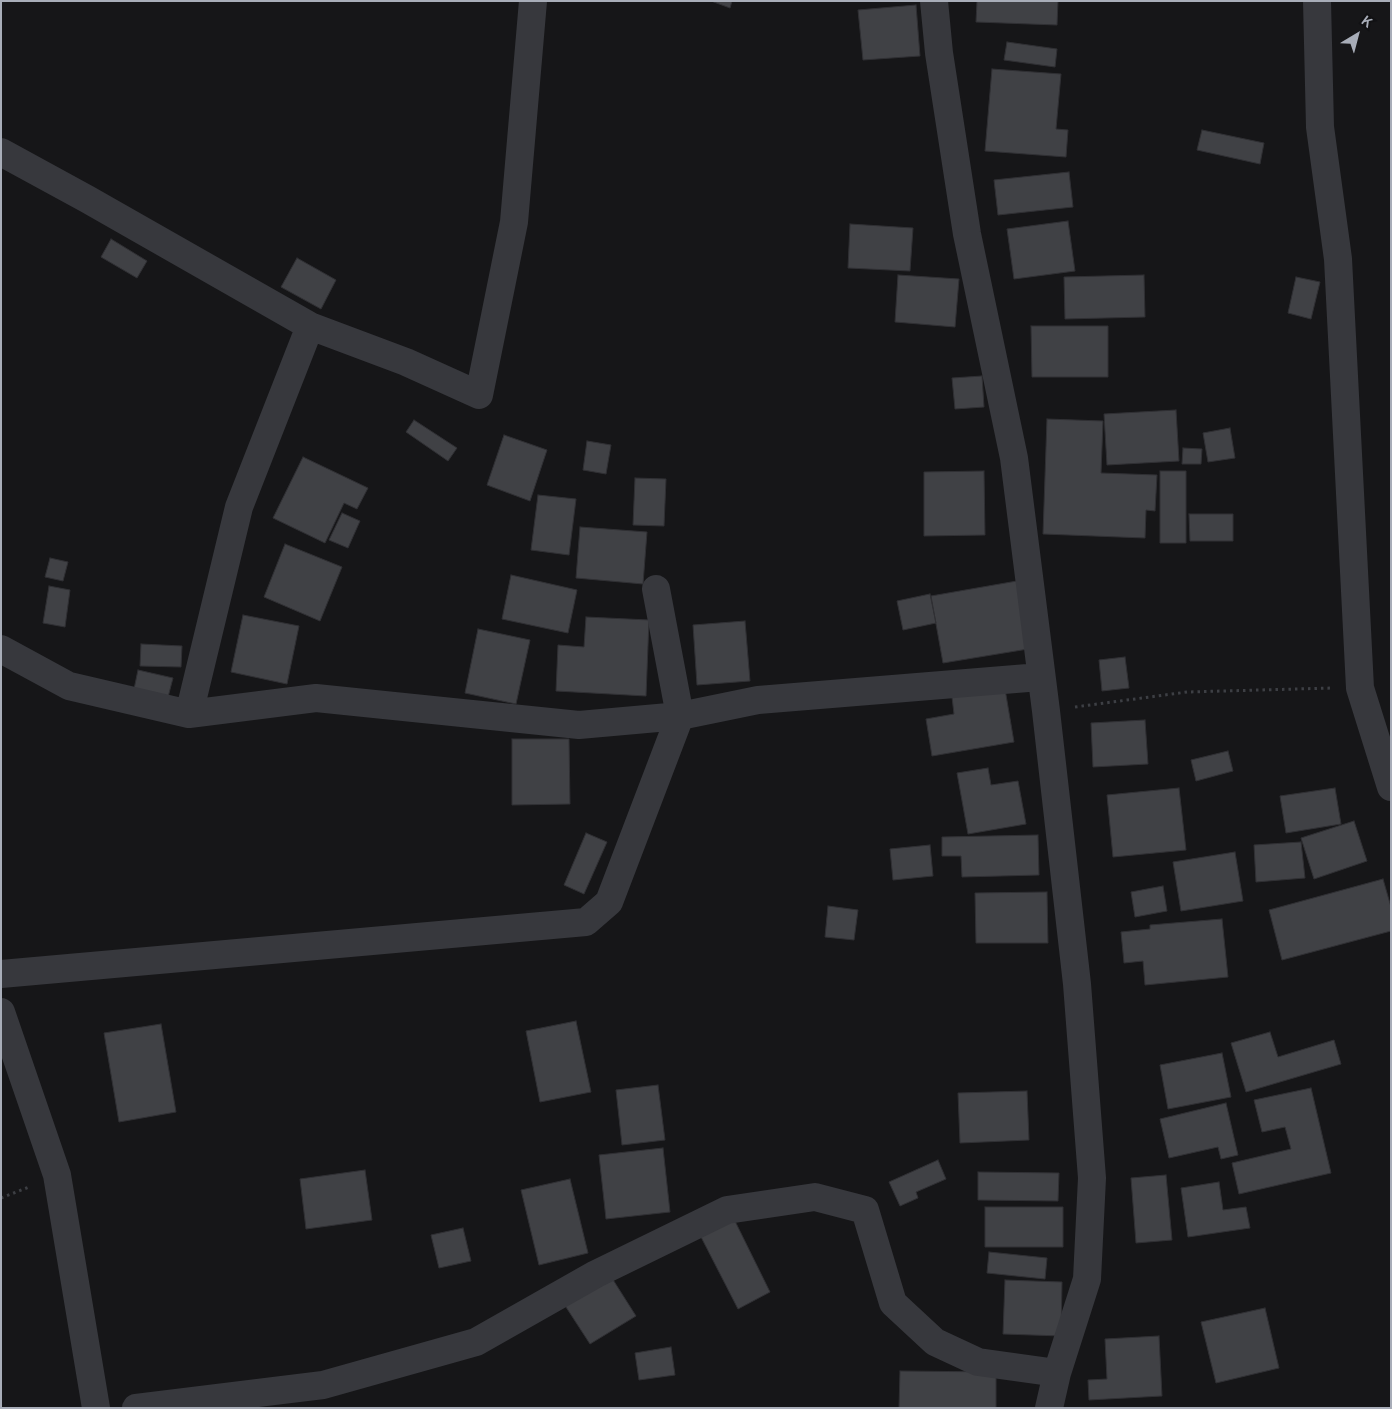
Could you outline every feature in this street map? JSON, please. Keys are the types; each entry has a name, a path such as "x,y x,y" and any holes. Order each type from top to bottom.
{"street":[{"path":"1,152 310,326 406,362 479,395 514,222 533,1"},
{"path":"934,1 939,53 967,234 1014,458 1040,677 1046,711 1077,984 1092,1178 1087,1279 1057,1372 1049,1408"},
{"path":"1317,1 1320,127 1338,259 1360,688 1391,787"},
{"path":"189,714 239,507 310,326"},
{"path":"1,974 586,922 609,902 680,716 656,589"},
{"path":"1,649 69,686 189,714 316,698 579,725 680,716 758,700 1040,677"},
{"path":"1,1012 57,1175 96,1408"},
{"path":"136,1408 323,1385 476,1342 596,1274 727,1210 815,1197 865,1210 893,1303 935,1342 978,1362 1057,1372"}],"path":[{"path":"1046,711 1186,692 1360,688"}],"building":[{"path":"711,1 732,1 730,8"},
{"path":"977,1 1058,1 1057,25 976,22"},
{"path":"916,5 920,56 863,60 858,10"},
{"path":"1007,42 1057,49 1055,67 1004,60"},
{"path":"992,69 1061,74 1056,129 1068,130 1066,157 985,151"},
{"path":"1202,130 1264,143 1260,164 1197,150"},
{"path":"1069,172 1073,207 998,215 994,180"},
{"path":"1068,221 1075,271 1014,279 1007,229"},
{"path":"850,224 913,228 910,271 848,268"},
{"path":"111,239 147,261 137,278 101,257"},
{"path":"297,258 336,280 321,309 281,287"},
{"path":"898,275 959,279 955,327 895,322"},
{"path":"1144,275 1145,317 1065,319 1064,277"},
{"path":"1296,277 1320,282 1311,319 1288,313"},
{"path":"1031,326 1108,326 1108,377 1032,377"},
{"path":"982,376 984,407 955,409 952,378"},
{"path":"1176,410 1179,461 1107,465 1104,414"},
{"path":"1047,419 1103,421 1101,473 1157,475 1155,511 1146,510 1145,538 1043,534"},
{"path":"414,420 457,448 448,461 406,432"},
{"path":"1230,428 1235,458 1208,462 1203,433"},
{"path":"504,435 547,450 530,501 487,485"},
{"path":"587,441 611,445 606,474 583,470"},
{"path":"1183,448 1202,449 1201,464 1182,464"},
{"path":"303,457 368,488 357,509 344,503 325,543 273,518"},
{"path":"984,471 985,535 924,536 924,472"},
{"path":"1160,471 1186,471 1186,543 1160,543"},
{"path":"635,478 666,479 664,526 633,525"},
{"path":"538,495 576,499 569,555 531,550"},
{"path":"342,513 360,521 348,548 329,540"},
{"path":"1189,514 1233,514 1233,541 1190,541"},
{"path":"580,527 647,532 643,584 576,578"},
{"path":"285,544 342,567 320,621 264,597"},
{"path":"50,558 68,562 63,581 45,577"},
{"path":"511,575 577,590 568,633 502,619"},
{"path":"1017,581 1028,649 943,663 931,596"},
{"path":"49,586 70,590 65,627 43,623"},
{"path":"930,594 936,623 903,630 897,601"},
{"path":"243,615 299,626 287,684 231,672"},
{"path":"586,617 649,620 646,696 556,691 558,645 584,647"},
{"path":"745,621 750,681 697,685 693,625"},
{"path":"478,629 530,640 516,704 465,693"},
{"path":"141,644 182,646 181,667 140,666"},
{"path":"1125,657 1129,688 1102,691 1099,660"},
{"path":"138,670 173,678 167,701 133,694"},
{"path":"1005,689 1014,742 932,756 926,719 954,714 952,697"},
{"path":"1145,720 1148,764 1093,767 1091,723"},
{"path":"512,739 569,739 570,804 512,805"},
{"path":"1228,751 1233,771 1196,781 1191,760"},
{"path":"988,768 991,785 1018,781 1026,824 968,834 957,773"},
{"path":"1179,788 1186,850 1113,857 1107,795"},
{"path":"1335,788 1341,824 1286,833 1280,796"},
{"path":"1354,821 1367,861 1314,879 1301,838"},
{"path":"586,833 607,842 584,894 564,885"},
{"path":"1038,835 1039,875 962,877 961,856 942,856 942,837"},
{"path":"1301,842 1305,878 1256,882 1254,845"},
{"path":"930,845 933,876 893,880 890,849"},
{"path":"1235,852 1243,901 1181,911 1173,862"},
{"path":"1383,879 1391,907 1391,931 1282,960 1269,910"},
{"path":"1163,886 1167,911 1135,917 1131,892"},
{"path":"1047,892 1048,943 976,943 975,893"},
{"path":"828,906 858,910 854,940 825,937"},
{"path":"1222,919 1228,977 1145,985 1143,961 1124,963 1121,932 1150,929 1150,925"},
{"path":"576,1021 591,1092 540,1102 526,1031"},
{"path":"161,1024 176,1112 119,1122 104,1033"},
{"path":"1270,1032 1278,1057 1334,1040 1341,1064 1246,1092 1231,1043"},
{"path":"1222,1053 1231,1097 1168,1109 1160,1065"},
{"path":"658,1085 665,1140 622,1145 616,1090"},
{"path":"1311,1088 1331,1173 1239,1194 1232,1163 1291,1149 1285,1127 1262,1132 1254,1100"},
{"path":"1027,1091 1029,1140 960,1143 958,1093"},
{"path":"1226,1103 1238,1155 1221,1159 1218,1147 1169,1158 1160,1119"},
{"path":"663,1148 670,1212 606,1219 599,1155"},
{"path":"938,1160 946,1179 916,1192 918,1198 900,1206 889,1182"},
{"path":"365,1170 372,1220 306,1229 300,1179"},
{"path":"978,1172 1059,1173 1058,1201 978,1200"},
{"path":"1166,1175 1172,1240 1136,1243 1131,1178"},
{"path":"570,1179 588,1253 539,1265 521,1190"},
{"path":"1219,1182 1223,1210 1246,1207 1250,1228 1188,1237 1181,1188"},
{"path":"985,1207 1063,1207 1063,1247 985,1247"},
{"path":"732,1215 770,1292 738,1309 700,1235"},
{"path":"463,1228 471,1261 439,1268 431,1235"},
{"path":"989,1252 1047,1258 1045,1279 987,1273"},
{"path":"610,1275 636,1316 590,1344 564,1304"},
{"path":"1005,1280 1062,1282 1061,1336 1003,1334"},
{"path":"1265,1308 1279,1368 1216,1383 1201,1322"},
{"path":"1159,1336 1162,1396 1089,1400 1088,1380 1107,1379 1105,1339"},
{"path":"671,1347 675,1375 639,1380 635,1353"},
{"path":"900,1371 996,1372 996,1408 899,1408"}]}
